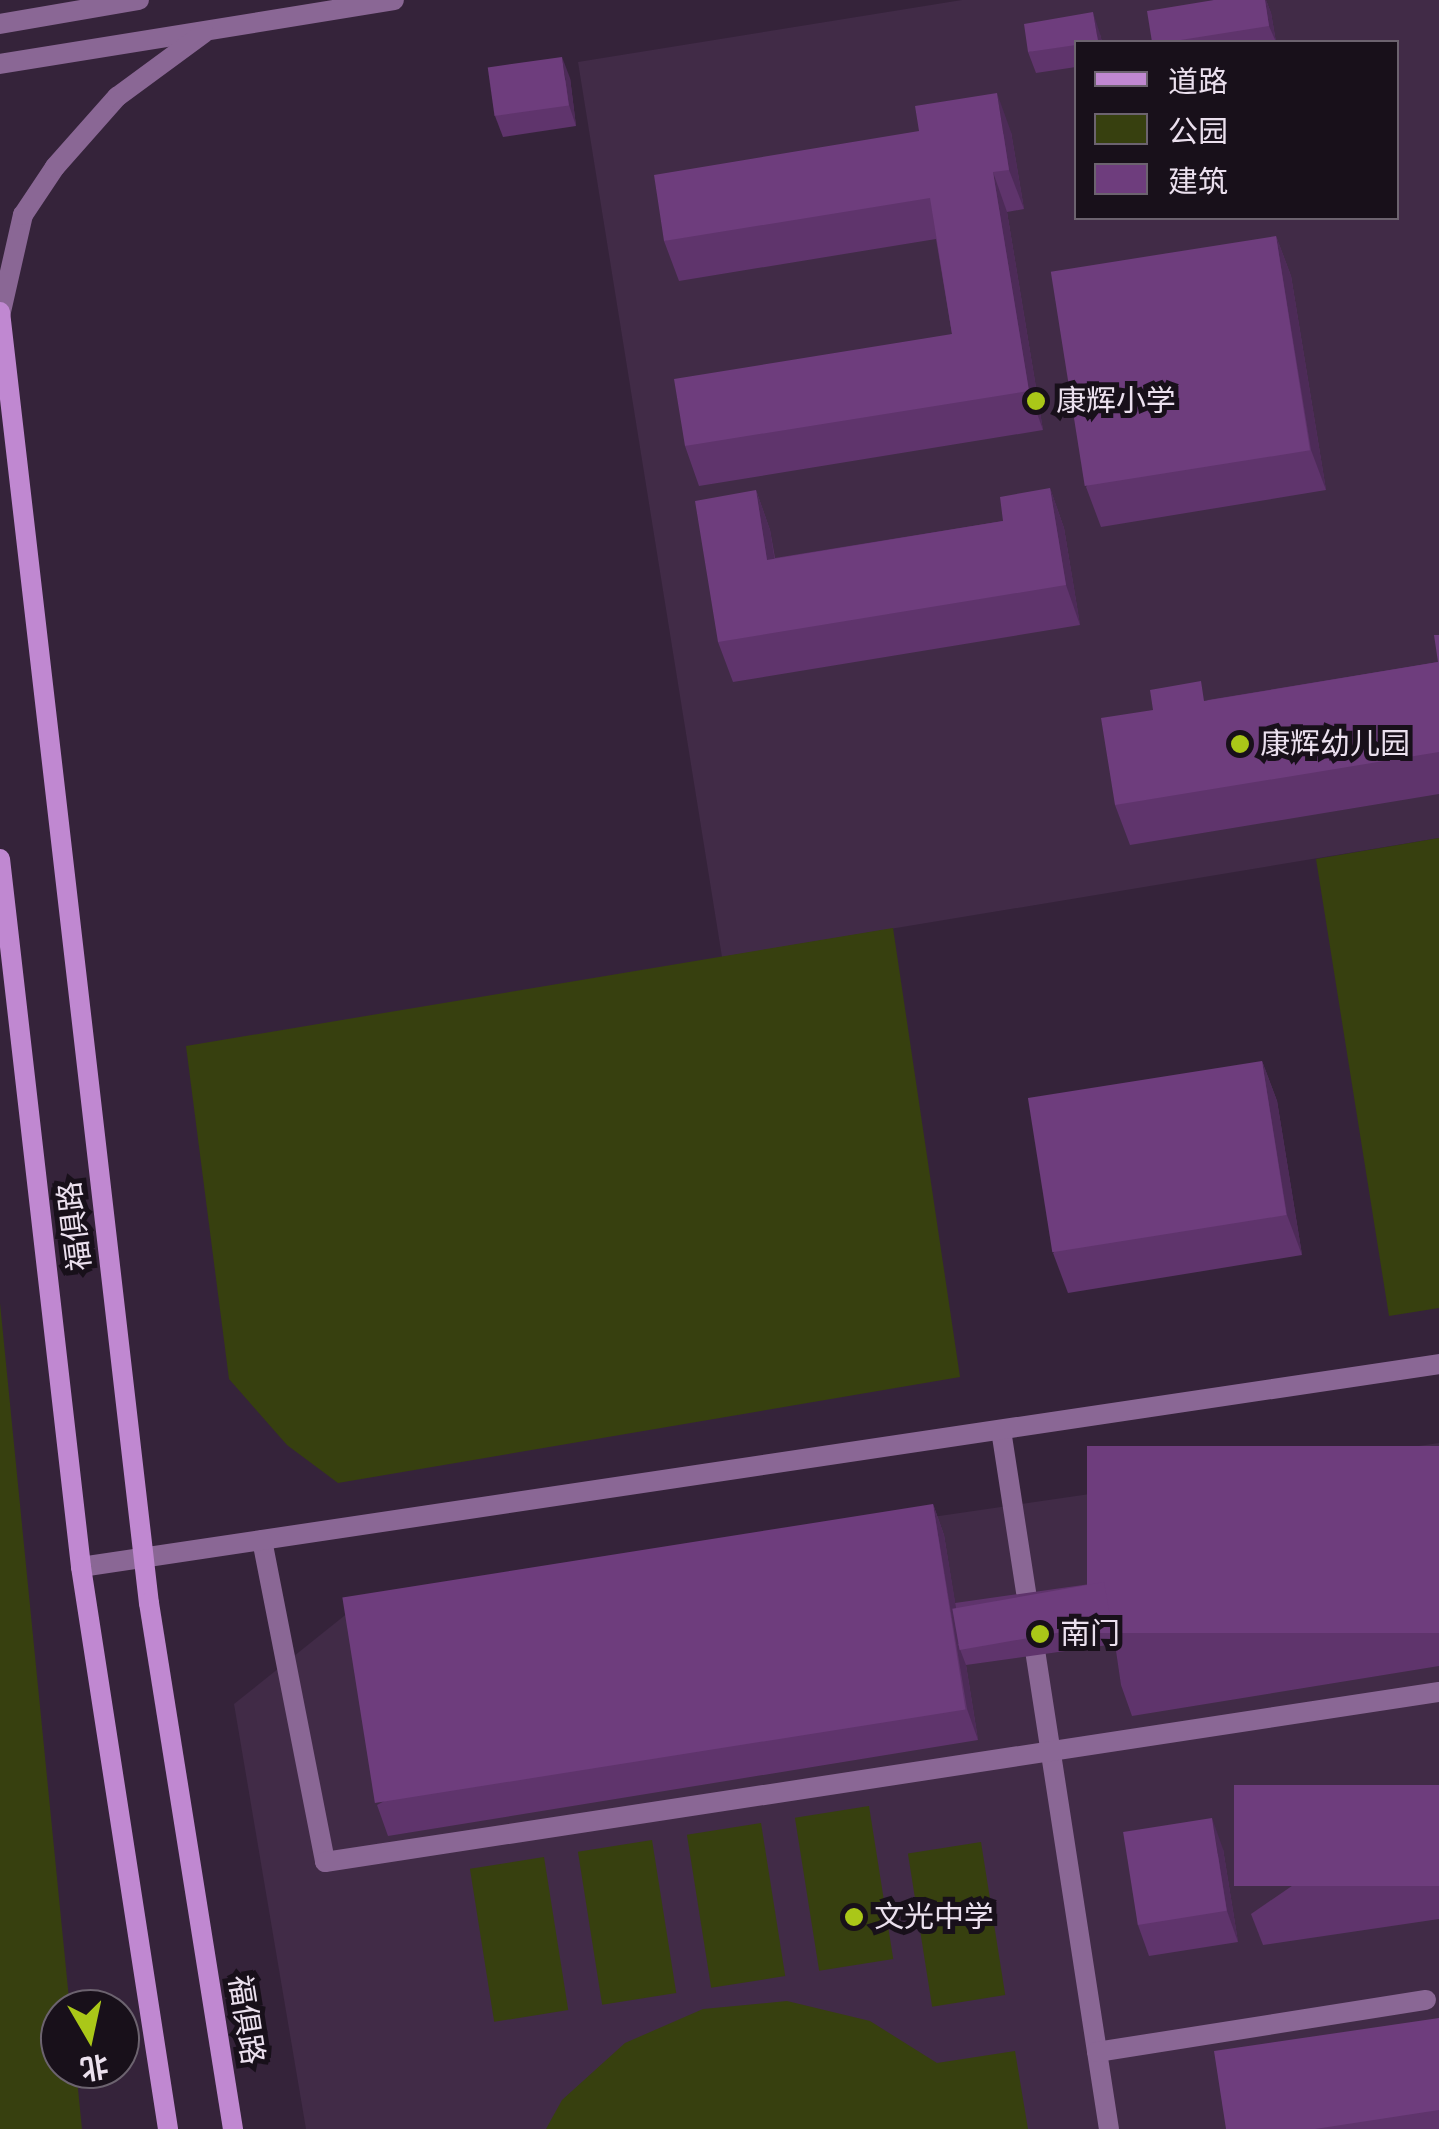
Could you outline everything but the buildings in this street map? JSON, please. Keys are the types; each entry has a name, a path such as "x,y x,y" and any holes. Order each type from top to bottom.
{"main road":[{"name":"福俱路","path":"0,314 144,1558 233,2129"},
{"name":"福俱路","path":"0,859 81,1568 168,2129"}],"street":[{"path":"0,24 139,0"},
{"path":"0,64 394,0"},
{"path":"0,314 23,215 55,167 117,97 209,30"},
{"path":"81,1568 1439,1364"},
{"path":"1001,1430 1109,2129"},
{"path":"262,1540 325,1862 1439,1692"},
{"path":"1097,2052 1426,2000"}],"shaded area":[{"name":"康辉小学","path":"962,0 1439,0 1439,838 722,957 578,62"},
{"name":"文光中学","path":"1439,1443 1439,2129 306,2129 234,1704 364,1600"}],"green space":[{"path":"1439,838 1439,1308 1389,1316 1316,859"},
{"path":"893,928 960,1377 338,1483 287,1445 229,1379 186,1046"},
{"path":"0,1303 68,1989 40,1989 40,2089 78,2089 82,2129 0,2129"},
{"path":"869,1806 893,1959 819,1971 795,1818"},
{"path":"761,1823 785,1976 711,1988 687,1835"},
{"path":"652,1840 676,1993 602,2005 578,1852"},
{"path":"981,1842 1005,1995 932,2007 908,1854"},
{"path":"544,1857 568,2010 494,2022 470,1869"},
{"path":"787,2001 870,2021 937,2063 1015,2051 1028,2129 546,2129 562,2100 625,2043 703,2009"}],"place":[{"name":"康辉小学","path":"1036,401"},
{"name":"康辉幼儿园","path":"1240,744"},
{"name":"南门","path":"1040,1634"},
{"name":"文光中学","path":"854,1917"}]}
